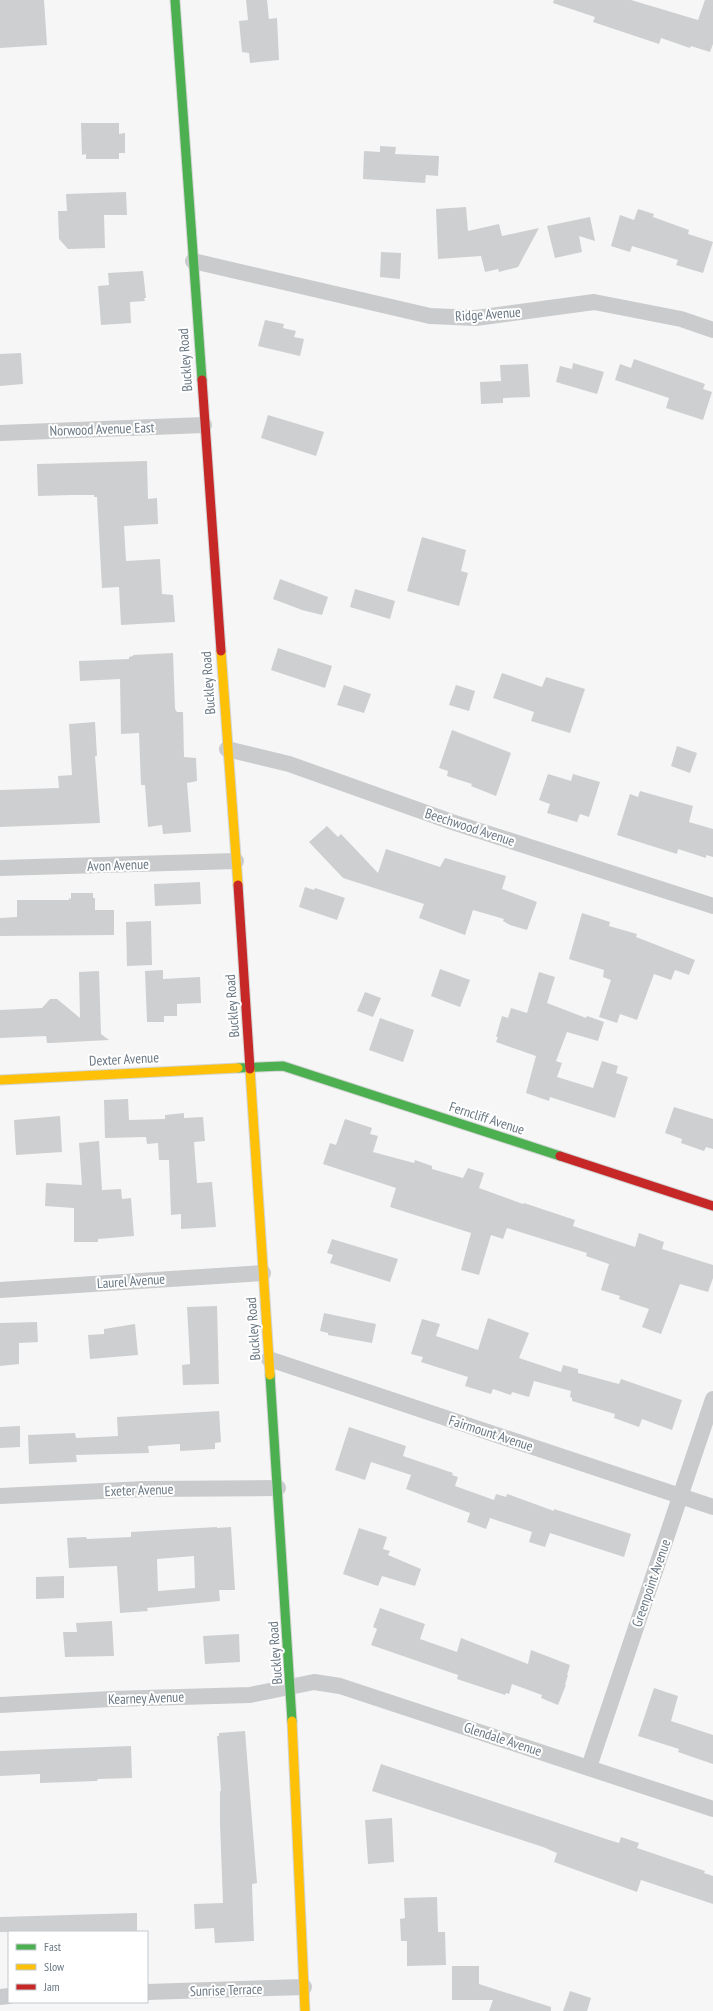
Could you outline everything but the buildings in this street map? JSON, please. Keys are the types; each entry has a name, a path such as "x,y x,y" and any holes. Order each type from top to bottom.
{"street":[{"name":"Buckley Road","path":"174,0 236,861 291,1687 305,2011"},
{"name":"Ridge Avenue","path":"192,261 430,316 476,318 594,302 681,319 713,330"},
{"name":"Norwood Avenue East","path":"0,432 204,425"},
{"name":"Beechwood Avenue","path":"227,749 289,764 452,822 713,906"},
{"name":"Avon Avenue","path":"0,868 236,861"},
{"name":"Dexter Avenue","path":"0,1080 250,1066"},
{"name":"Ferncliff Avenue","path":"250,1066 283,1066 713,1206"},
{"name":"Laurel Avenue","path":"0,1290 263,1273"},
{"name":"Fairmount Avenue","path":"269,1359 713,1507"},
{"name":"Greenpoint Avenue","path":"589,1767 713,1399"},
{"name":"Exeter Avenue","path":"0,1496 144,1489 278,1488"},
{"name":"Glendale Avenue","path":"291,1687 314,1682 340,1686 713,1809"},
{"name":"Kearney Avenue","path":"0,1705 250,1694 291,1687"},
{"name":"Sunrise Terrace","path":"148,1992 304,1988"}],"traffic: fast":[{"path":"175,0 202,380"},
{"path":"238,1068 283,1066 560,1156"},
{"path":"270,1375 292,1721"}],"traffic: slow":[{"path":"221,651 238,885"},
{"path":"0,1080 238,1068"},
{"path":"250,1069 270,1375"},
{"path":"292,1721 305,2011"}],"traffic: jam":[{"path":"202,380 221,651"},
{"path":"238,885 250,1069"},
{"path":"560,1156 713,1206"}]}
